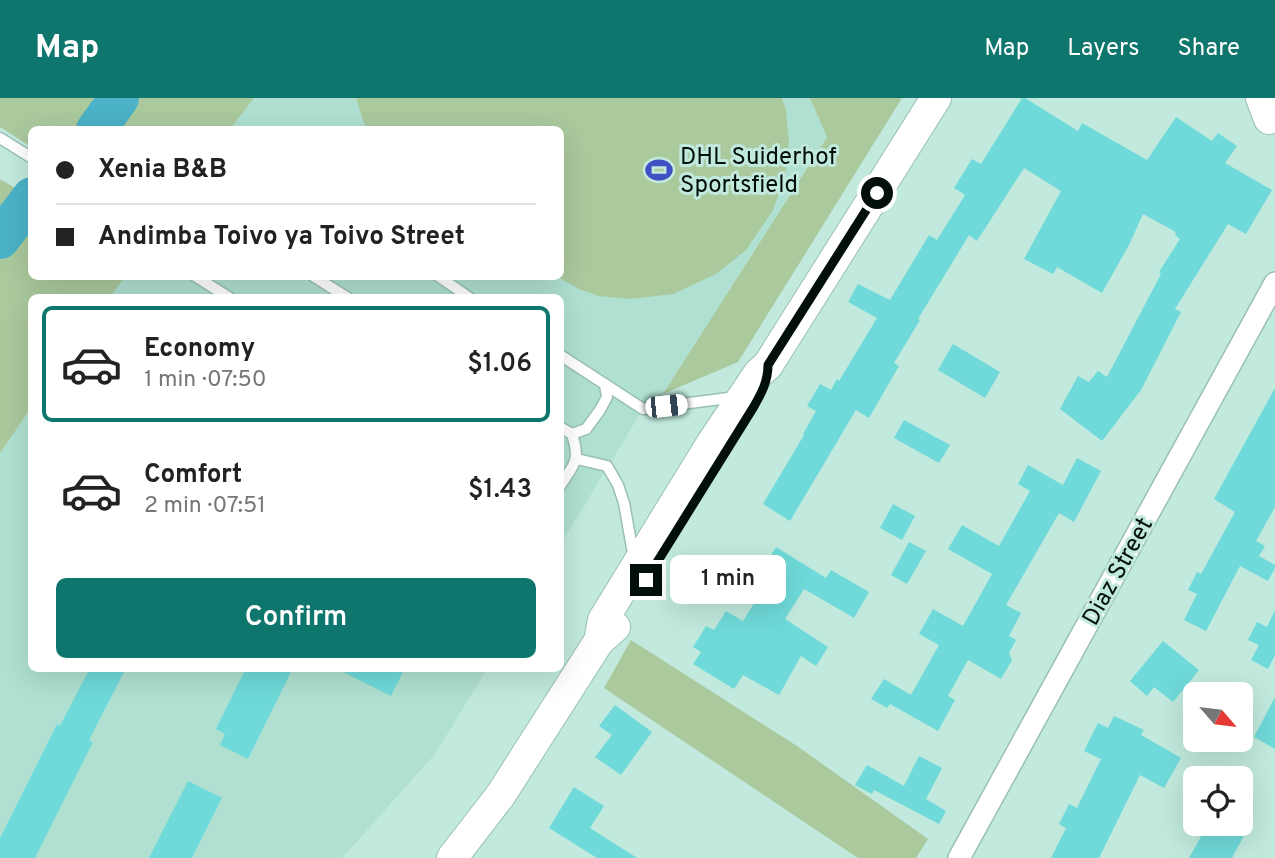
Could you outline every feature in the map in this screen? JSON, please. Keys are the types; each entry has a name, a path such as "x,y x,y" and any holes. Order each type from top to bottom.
{"street":[{"path":"599,641 603,620 635,565 711,444 758,374 768,365 936,98"},
{"name":"Diaz Street","path":"959,858 1275,283"},
{"path":"452,858 500,796 599,641 618,625 762,391 768,376 768,365"}],"lane":[{"path":"0,138 28,156"},
{"path":"201,280 224,294"},
{"path":"319,280 342,294"},
{"path":"444,280 464,294"},
{"path":"564,358 643,409 743,396"},
{"path":"572,435 586,429 600,410 607,397 605,384"},
{"path":"564,430 572,435 577,459 564,480"},
{"path":"577,459 607,466 618,485 624,503 635,565"}],"shaded area":[{"path":"0,98 254,98 232,126 28,126 28,145 0,127"},
{"path":"254,98 810,98 827,136 663,394 643,409 564,538 564,294 113,294 122,280 564,280 564,126 232,126"},
{"name":"DHL Suiderhof Sportsfield","path":"356,98 782,98 789,142 785,177 773,210 746,250 716,274 673,294 630,299 599,296 563,280 564,126 365,126"},
{"path":"810,98 902,98 738,362 663,394 827,137"},
{"path":"0,179 28,196 28,280 123,280 112,294 28,294 28,412 0,453"},
{"path":"28,412 28,672 485,672 435,754 342,858 0,858 0,453"},
{"path":"631,640 797,746 928,839 916,858 858,858 604,688"}],"building":[{"path":"1022,98 1078,131 1082,123 1147,160 1176,117 1212,141 1218,133 1237,146 1225,163 1272,190 1246,234 1228,224 1175,309 1181,312 1141,390 1102,441 1060,409 1078,376 1089,382 1098,371 1107,377 1161,274 1159,272 1180,239 1175,235 1176,232 1143,214 1102,293 1057,267 1053,274 1024,259 1061,191 1024,168 977,241 969,235 918,319 920,320 894,363 899,366 869,418 856,410 790,521 763,504 816,411 807,406 820,384 831,390 837,379 839,381 877,318 848,302 858,284 890,300 929,235 937,240 965,195 954,188 972,159 981,164"},
{"path":"953,344 1000,372 985,398 938,370"},
{"path":"1275,388 1275,507 1256,541 1265,546 1259,556 1275,565 1275,568 1268,581 1240,566 1206,631 1184,620 1197,594 1188,590 1197,572 1201,574 1235,512 1214,499"},
{"path":"904,420 950,445 939,463 894,438"},
{"path":"1077,458 1101,471 1074,522 1059,513 1006,605 1021,613 1009,636 1016,640 1009,653 1012,660 1001,679 968,660 948,696 955,700 938,731 890,704 887,708 871,699 884,679 911,695 939,645 919,634 933,609 963,626 992,574 948,549 962,525 999,546 1030,491 1018,484 1028,465 1063,485"},
{"path":"893,504 915,516 902,540 880,528"},
{"path":"909,542 926,551 907,584 891,575"},
{"path":"776,547 826,578 831,570 869,592 854,618 804,589 785,619 828,647 816,666 801,656 779,695 743,675 734,689 693,664 701,652 693,647 706,626 714,630 726,611 743,621 773,573 764,568"},
{"path":"1275,610 1275,655 1268,669 1251,660 1259,645 1248,640 1257,622 1267,627"},
{"path":"1163,641 1199,670 1189,682 1183,682 1183,690 1173,702 1154,687 1147,696 1130,681"},
{"path":"88,672 124,672 89,740 93,742 35,858 0,858 0,838 57,724 60,726"},
{"path":"244,672 291,672 248,759 220,745 225,734 216,729"},
{"path":"343,672 403,672 391,696"},
{"path":"1275,697 1275,749 1254,737"},
{"path":"615,705 652,732 621,775 595,757 612,735 599,726"},
{"path":"1114,716 1144,730 1141,735 1181,758 1164,788 1140,775 1099,858 1051,858 1066,828 1059,824 1069,804 1077,808 1101,759 1084,751 1098,723 1108,728"},
{"path":"919,756 942,768 926,799 946,811 939,824 874,790 872,794 855,785 867,765 904,786"},
{"path":"188,781 222,798 192,858 149,858"},
{"path":"574,787 604,806 590,828 637,858 597,858 549,828"},
{"path":"1201,836 1244,836 1232,858 1189,858"}],"waterway":[{"path":"99,126 119,98"},
{"path":"0,239 28,202"}],"place":[{"name":"DHL Suiderhof Sportsfield","path":"659,170"}],"route":[{"path":"646,580 753,408 768,376 768,365 877,193"}]}
